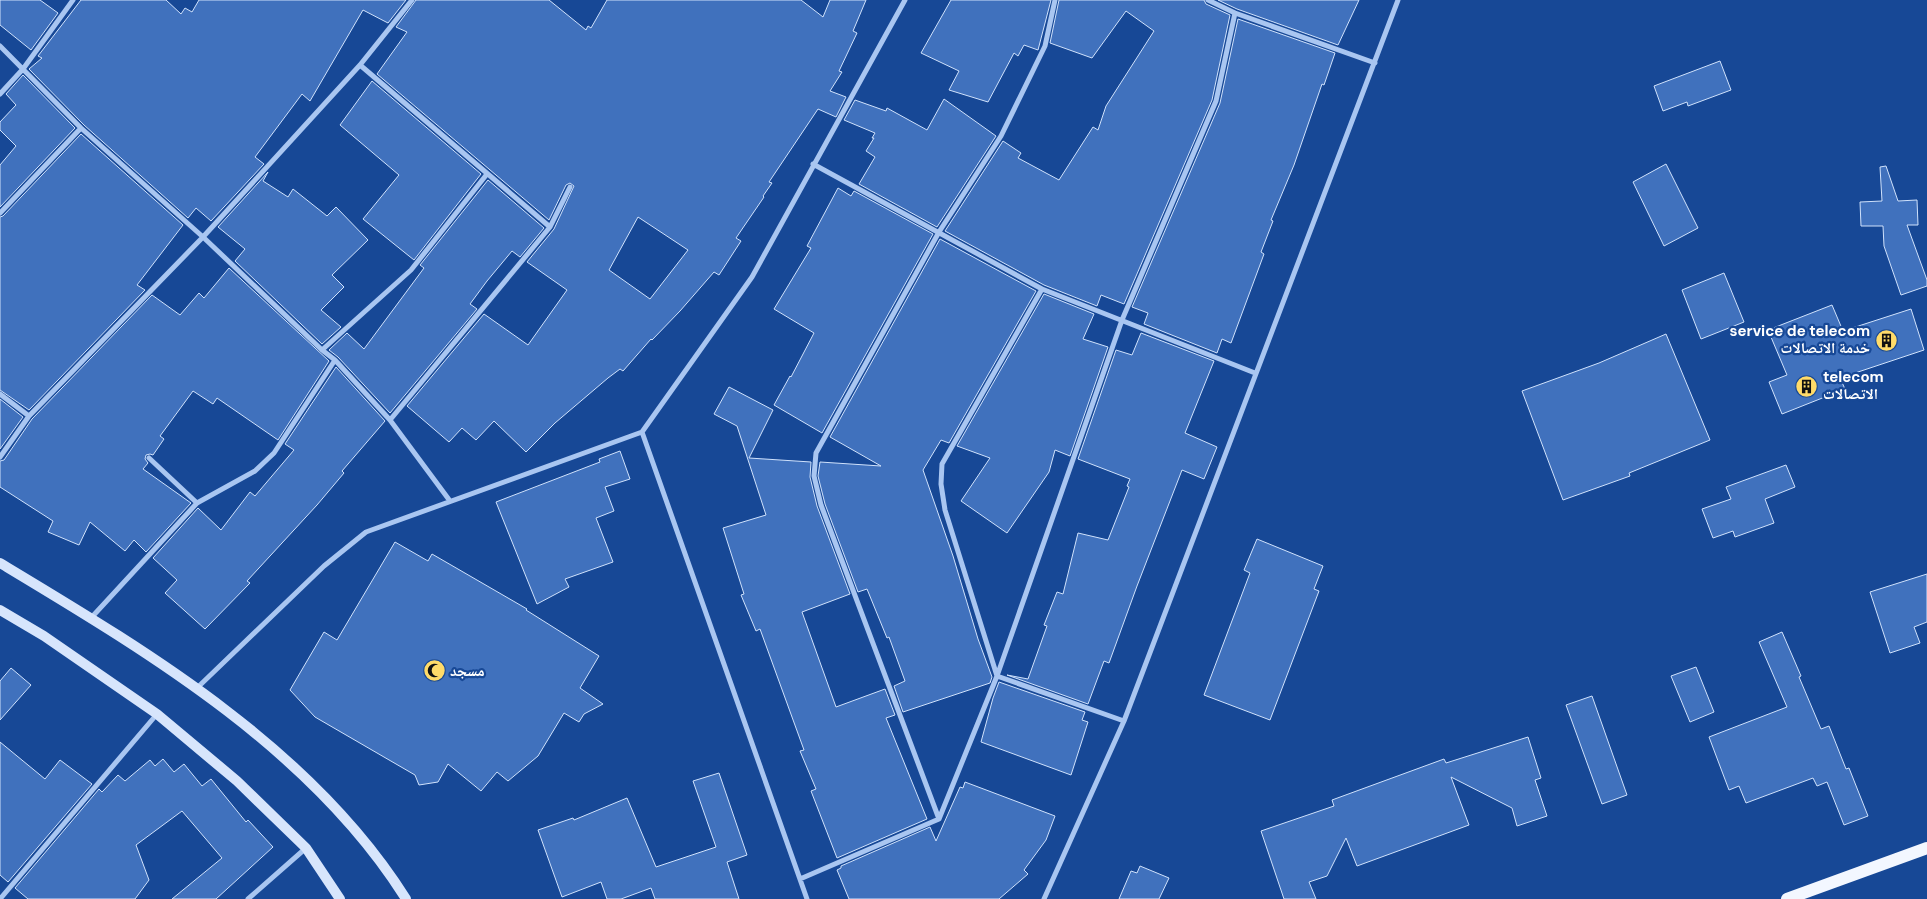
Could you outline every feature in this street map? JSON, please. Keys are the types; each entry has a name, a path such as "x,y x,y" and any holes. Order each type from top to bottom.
{"main road":[{"path":"0,563 170,668 266,742 346,819 392,877 406,899"},
{"path":"0,610 44,636 157,714 237,781 306,848 340,899"},
{"path":"1787,899 1927,848"}],"street":[{"path":"0,94 23,69 73,0"},
{"path":"0,456 30,416 202,237 360,65 412,0"},
{"path":"197,688 324,566 366,532 642,432 752,277 905,0"},
{"path":"939,819 822,505 814,476 816,453 939,232 1001,136 1045,46 1055,0"},
{"path":"1208,0 1235,13 1375,63"},
{"path":"1044,899 1124,721 1398,0"},
{"path":"800,880 939,819 997,676 1122,320 1216,101 1235,13"},
{"path":"0,46 81,128 335,360 390,420 450,501"},
{"path":"360,65 550,227"},
{"path":"0,213 81,128"},
{"path":"813,164 1042,289 1255,373"},
{"path":"322,350 410,270 487,174"},
{"path":"390,420 550,227 570,187"},
{"path":"997,676 945,510 941,484 942,464 1042,289"},
{"path":"91,618 198,503 255,472 274,453 335,360"},
{"path":"0,394 30,416"},
{"path":"642,432 807,899"},
{"path":"149,458 198,503"},
{"path":"997,676 1124,721"},
{"path":"1,898 157,714"},
{"path":"248,899 306,848"}],"building":[{"path":"0,0 40,0 58,13 31,50 0,25"},
{"path":"81,0 166,0 181,14 185,8 192,12 199,0 406,0 388,23 363,10 310,101 302,94 255,157 264,164 211,221 196,208 188,218 84,125 29,69 42,58 38,56"},
{"path":"416,0 549,0 586,30 588,26 591,28 607,0 801,0 823,17 830,0 866,0 853,31 857,33 839,71 842,72 830,91 846,97 836,117 818,109 769,182 772,183 764,197 736,238 741,241 719,275 714,272 623,371 620,369 608,378 555,423 526,452 494,421 476,440 462,428 449,442 407,406 484,314 528,345 567,290 527,262 554,229 574,186 570,183 566,185 549,220 377,74 407,32 396,27","holes":["638,217 688,250 650,299 609,270"]},
{"path":"951,0 1051,0 1038,50 1024,45 1018,56 1014,53 988,102 949,90 959,71 921,53"},
{"path":"1059,0 1204,0 1206,4 1230,15 1212,100 1124,304 1101,295 1097,306 1044,285 945,231 1003,141 1021,153 1018,158 1059,180 1093,127 1098,130 1106,106 1154,31 1126,11 1092,58 1050,43"},
{"path":"1218,0 1359,0 1338,45 1237,9"},
{"path":"1238,19 1335,53 1324,85 1322,84 1294,165 1271,220 1273,221 1261,252 1264,254 1231,343 1222,339 1217,353 1144,324 1148,313 1132,307 1220,103"},
{"path":"1720,61 1731,90 1688,106 1687,102 1663,111 1654,86"},
{"path":"23,75 75,128 0,207 0,165 16,146 0,130 0,122 16,105 6,94"},
{"path":"372,81 481,174 414,260 363,219 399,175 340,125"},
{"path":"944,99 996,136 937,227 859,184 875,157 866,151 875,133 844,120 855,100 886,111 887,108 927,130"},
{"path":"81,134 183,225 137,285 145,290 29,410 0,390 0,217"},
{"path":"1666,164 1698,228 1664,246 1633,182"},
{"path":"1886,166 1898,201 1917,200 1918,225 1907,225 1927,280 1927,286 1901,295 1884,246 1883,226 1861,226 1860,202 1882,201 1880,167"},
{"path":"268,172 263,181 288,197 293,189 327,216 336,207 368,240 332,275 344,287 321,310 341,327 322,344 235,261 245,249 218,227"},
{"path":"488,180 544,228 520,257 512,251 487,281 470,304 477,309 390,413 338,357 329,350 347,333 364,349 424,268 420,265"},
{"path":"838,188 851,196 854,191 933,234 822,433 774,405 814,333 774,309 811,248 807,246"},
{"path":"940,239 1036,291 949,443 941,440 923,470 992,677 990,683 903,712 894,686 905,681 889,637 887,638 867,589 858,592 825,504 818,476 820,462 881,466 830,437"},
{"path":"229,268 329,361 278,440 217,398 213,404 193,391 160,436 164,439 153,455 146,455 145,459 148,463 143,469 191,503 146,552 134,540 125,551 90,522 79,545 48,532 53,521 0,487 0,461 4,460 32,419 152,295 180,315 199,293 204,298"},
{"path":"1724,273 1744,322 1701,339 1682,290"},
{"path":"1044,294 1094,314 1083,339 1108,347 1070,456 1055,450 1049,472 1007,533 961,501 990,458 957,446"},
{"path":"1832,305 1843,331 1911,309 1924,350 1840,378 1845,389 1782,414 1769,382 1787,375 1768,330"},
{"path":"1141,333 1214,361 1185,433 1217,447 1204,479 1182,470 1109,663 1104,661 1088,704 1007,675 1028,679 1047,626 1044,625 1057,592 1063,594 1078,533 1108,540 1129,487 1127,486 1130,479 1078,459 1116,350 1132,355"},
{"path":"1666,334 1710,440 1629,473 1630,476 1563,500 1522,391 1599,363"},
{"path":"336,367 385,421 342,471 344,473 317,505 247,581 250,583 205,629 165,593 177,580 153,558 198,508 221,530 250,492 255,496 294,450 285,444"},
{"path":"729,387 773,410 749,458 811,462 810,477 817,506 850,594 802,612 836,707 885,689 895,715 886,718 927,819 837,858 811,791 816,789 800,751 804,750 760,629 756,631 741,595 744,594 723,528 766,515 737,426 714,414"},
{"path":"0,399 23,417 0,449"},
{"path":"620,451 630,479 605,487 614,511 596,518 613,562 565,579 569,587 537,604 496,502 600,462 599,459"},
{"path":"1786,465 1795,487 1765,499 1774,523 1735,537 1733,531 1713,538 1702,509 1731,499 1726,487"},
{"path":"1257,539 1323,566 1314,589 1319,591 1270,720 1204,695 1250,573 1244,570"},
{"path":"395,542 428,561 432,554 527,609 599,656 580,688 603,704 584,714 579,722 564,713 538,756 508,781 497,772 481,791 448,764 438,782 419,785 415,775 315,717 290,690 324,632 337,640"},
{"path":"1927,574 1927,622 1914,627 1920,643 1890,653 1870,592"},
{"path":"1782,632 1821,729 1829,726 1846,769 1849,768 1868,816 1844,825 1827,782 1817,786 1813,778 1746,803 1739,786 1729,790 1709,737 1787,707 1759,642"},
{"path":"1696,667 1714,712 1690,722 1671,676"},
{"path":"11,668 31,685 0,720 0,681"},
{"path":"999,682 1085,712 1082,720 1088,722 1071,775 981,742"},
{"path":"1592,696 1627,795 1602,804 1566,705"},
{"path":"1528,737 1541,778 1535,780 1547,816 1517,826 1512,808 1451,777 1469,825 1357,866 1346,838 1327,876 1309,882 1316,899 1284,899 1261,831 1334,806 1332,800 1444,759 1446,763"},
{"path":"0,742 45,779 60,760 92,784 8,882 0,875"},
{"path":"163,759 174,772 184,764 202,786 211,779 246,822 248,820 273,847 216,899 172,899 222,858 182,811 136,845 149,880 135,899 28,899 15,888 99,789 102,792 118,775 125,781 150,760 155,766"},
{"path":"719,773 747,855 727,862 739,899 655,899 651,888 621,899 607,899 601,882 562,897 538,830 573,818 574,820 627,798 656,867 716,847 693,781"},
{"path":"965,782 1055,816 1046,840 1024,870 1028,874 999,899 849,899 837,870 841,866 930,827 936,841 960,787 963,788"},
{"path":"1140,866 1169,878 1159,899 1119,899 1131,871 1137,873"}],"place":[{"name":"service de telecom خدمة الاتصالات","path":"1886,340"},
{"name":"telecom الاتصالات","path":"1807,386"},
{"name":"مسجد","path":"434,671"}]}
